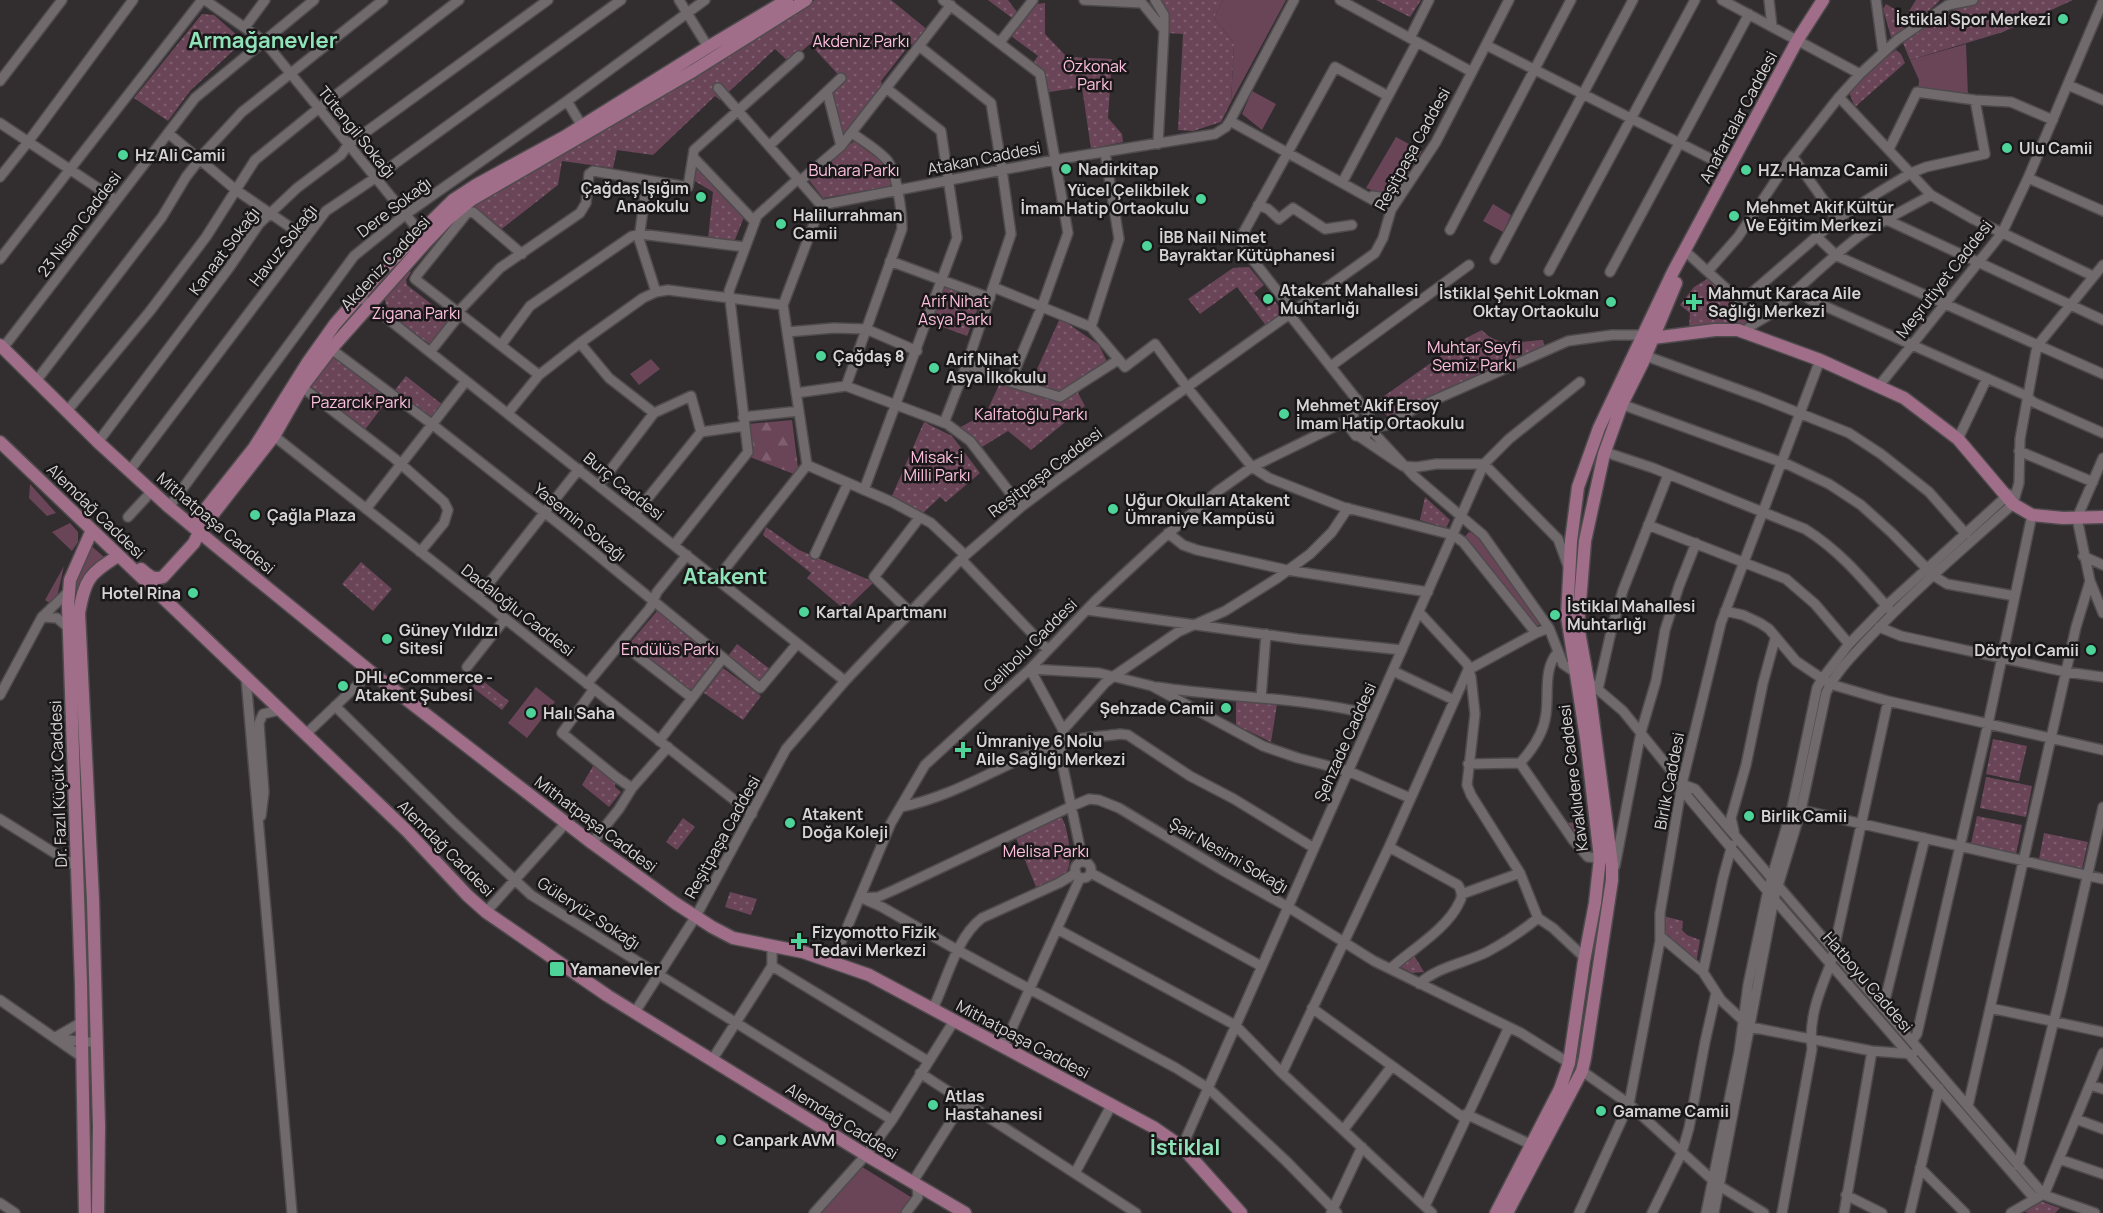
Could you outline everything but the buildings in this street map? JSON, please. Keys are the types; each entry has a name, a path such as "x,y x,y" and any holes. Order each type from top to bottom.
{"main road":[{"name":"Akdeniz Caddesi","path":"76,515 91,523 149,577 156,579 163,577 194,543 196,529 331,349 379,294 453,200 582,126 787,0"},
{"name":"Akdeniz Caddesi","path":"270,433 308,362 335,324 383,268 471,200 693,71 806,0"},
{"name":"Anafartalar Caddesi","path":"1648,336 1670,299 1685,251 1798,39 1823,0"},
{"path":"1648,336 1738,330 1820,360 1904,398 1958,439 2010,500 2032,514 2077,518 2103,517"},
{"name":"Kavaklıdere Caddesi","path":"1507,1213 1582,1071 1612,880 1605,857 1567,616 1569,568 1578,487 1588,455 1646,356 1648,336"},
{"name":"Kavaklıdere Caddesi","path":"1496,1213 1560,1089 1569,1063 1584,957 1598,879 1605,857 1593,685 1578,626 1579,602 1585,541 1617,403 1648,336"},
{"name":"Mithatpaşa Caddesi","path":"2,346 98,442 169,507 216,546 371,672 566,824 696,916 733,938 803,952 869,975 1153,1127 1182,1147 1241,1213"},
{"name":"Alemdağ Caddesi","path":"0,442 407,831 486,912 608,996 914,1185 965,1213"},
{"name":"Dr. Fazıl Küçük Caddesi","path":"86,1213 68,592 74,569 92,530"},
{"path":"165,600 168,581 200,548 210,544 216,546"},
{"name":"Dr. Fazıl Küçük Caddesi","path":"98,1213 99,1126 93,900 79,613 87,581 96,569 118,556"},
{"path":"1598,879 1612,880"},
{"path":"1569,1063 1582,1071"}],"street":[{"path":"0,81 62,0"},
{"path":"0,177 133,0"},
{"path":"0,259 203,0"},
{"name":"Tütengil Sokağı","path":"203,0 264,41 424,237"},
{"path":"245,27 266,0"},
{"name":"23 Nisan Caddesi","path":"2,346 200,93 314,0"},
{"path":"36,381 162,217 198,159 242,112 383,0"},
{"path":"67,411 150,311 206,237 255,160 459,0"},
{"name":"Kanaat Sokağı","path":"98,442 259,224 297,188 341,155 348,145 548,0"},
{"name":"Havuz Sokağı","path":"130,470 326,211 621,0"},
{"path":"679,0 708,47"},
{"name":"Dere Sokağı","path":"169,507 354,256 406,214 705,0"},
{"path":"1000,42 1033,0"},
{"path":"1084,0 1137,2 1164,30"},
{"path":"1155,0 1164,15 1158,144"},
{"path":"1294,0 1230,121 1391,210"},
{"path":"1340,0 1472,72"},
{"path":"1342,183 1388,96 1429,0"},
{"name":"Reşitpaşa Caddesi","path":"635,1012 696,916 786,749 845,681 963,557 1021,507 1186,386 1375,254 1383,238 1391,210 1436,141 1509,0"},
{"path":"1450,230 1571,0"},
{"path":"1495,260 1633,0"},
{"path":"1549,271 1695,0"},
{"path":"1722,0 1860,74"},
{"path":"1769,0 1772,26"},
{"path":"1708,271 1738,237 1793,157 1839,97 1860,74 1883,52 1949,2 1973,0"},
{"name":"Meşrutiyet Caddesi","path":"1878,387 2002,233 2028,178 2103,1"},
{"path":"674,544 747,452 729,291 756,216 841,146 919,46 947,3 1040,74 1068,233 1042,306 1010,382"},
{"path":"1879,3 1883,52"},
{"path":"1610,272 1749,14"},
{"path":"1486,45 1729,168"},
{"path":"919,46 991,103 1011,234 967,364 944,423"},
{"path":"430,352 457,318 458,312 500,268 580,213 586,203 589,174 593,171 688,187 694,153 799,56"},
{"path":"1373,429 1370,416 1330,366 1242,246 1241,237 1335,67 1388,96"},
{"path":"769,146 841,78"},
{"path":"2068,85 2103,100"},
{"path":"717,579 807,465 783,305 821,205 718,88"},
{"path":"864,490 957,238 941,130 886,88"},
{"path":"827,91 841,146"},
{"path":"1888,149 1917,92 2010,102 2053,120"},
{"path":"1839,97 1931,195 2002,233 2093,276"},
{"path":"567,100 582,126"},
{"path":"1685,251 1741,302 1837,219 1911,173 1926,167 1986,154 1975,100"},
{"name":"Atakan Caddesi","path":"821,205 1054,160 1215,134 1226,127 1230,121"},
{"path":"0,123 116,200"},
{"path":"168,133 237,189 306,238"},
{"path":"846,386 902,229 898,190 888,160 852,133"},
{"path":"1091,327 1119,239 1105,152"},
{"path":"694,153 754,221"},
{"path":"1793,157 1837,219"},
{"path":"1355,190 1383,199 1395,195 1412,178"},
{"path":"2028,178 2103,211"},
{"path":"647,180 639,239 656,292"},
{"path":"1744,332 1751,324 1762,320 1863,234 1931,195"},
{"path":"1258,205 1268,209 1279,219 1293,208 1325,229 1352,225"},
{"path":"522,255 473,212 467,213 416,279 539,375"},
{"path":"1887,220 2103,320"},
{"path":"501,345 530,306 632,236 640,234 745,247"},
{"path":"1816,236 1837,256 2103,374"},
{"path":"890,261 990,298"},
{"path":"1330,366 1469,265"},
{"path":"1826,682 1850,644 2010,500 2019,483 2019,451 2037,346 2103,265"},
{"path":"993,287 1091,327 1125,367 1155,344 1252,467 1269,478 1347,508 1453,535 1463,542 1536,633"},
{"path":"508,414 539,375 580,343 656,292 668,290 783,305"},
{"path":"1796,290 1811,300 1913,344 2103,433"},
{"path":"379,294 383,315"},
{"name":"Burç Caddesi","path":"358,296 845,681"},
{"path":"787,332 834,328 866,329 917,351"},
{"path":"1335,426 1358,437 1367,436 1373,429 1414,409 1568,341 1601,336 1648,336"},
{"path":"580,343 609,378 654,412"},
{"name":"Yasemin Sokağı","path":"331,349 433,425 760,688 797,644"},
{"path":"1646,356 1849,433 1881,454 1929,492 1966,534"},
{"path":"967,364 1010,382 1060,397 1118,360"},
{"name":"Birlik Caddesi","path":"1579,1213 1629,1104 1660,936 1660,913 1682,784 1725,611 1820,360"},
{"path":"1958,439 1987,378"},
{"path":"366,509 466,381"},
{"name":"Şehzade Caddesi","path":"1182,1147 1484,464 1509,439 1580,382"},
{"path":"796,393 846,386 944,423 970,441 1021,507"},
{"path":"302,387 444,502 448,510 444,523 420,552"},
{"path":"599,485 654,412 691,396 701,432"},
{"path":"1358,399 1350,428 1358,437"},
{"path":"1617,403 1782,462 1829,484 1861,505 1930,572 1947,584 2015,596"},
{"path":"635,514 701,432 799,411"},
{"name":"Gelibolu Caddesi","path":"833,961 891,823 925,765 1030,669 1087,609 1168,533 1218,491 1252,467 1361,413 1387,424"},
{"name":"Hatboyu Caddesi","path":"1373,429 1403,466"},
{"name":"Dadaloğlu Caddesi","path":"270,433 752,814"},
{"name":"Hatboyu Caddesi","path":"1358,437 1403,466 1483,535 1549,628 1563,664 1576,671 1623,711 1682,784 1688,797 1732,848 1772,885 1833,950 2044,1195"},
{"path":"2019,451 2093,482"},
{"path":"1605,452 1805,529 1827,542 1854,567 1889,610"},
{"path":"2103,458 2077,518 2083,556 2103,613"},
{"path":"1403,466 1484,464 1558,538 1569,568"},
{"path":"807,465 931,523 1048,650"},
{"path":"478,597 579,469"},
{"path":"1593,685 1623,590 1668,475"},
{"path":"815,554 848,483"},
{"path":"128,517 152,491"},
{"path":"1930,572 1966,534 2010,500"},
{"path":"1063,730 1114,676 1178,632 1225,611 1310,554 1332,532 1347,508"},
{"path":"1660,936 1703,972 1728,1007 1747,1023 1872,1051 1915,1045 1988,724 2032,514"},
{"path":"910,612 874,577 920,517"},
{"path":"1648,525 1786,579 1815,604 1850,644"},
{"path":"1168,533 1183,545 1197,550 1287,570 1428,592"},
{"path":"1612,880 1641,732 1656,681 1665,630 1696,543"},
{"path":"632,788 562,733 621,643 650,608 657,592 687,555"},
{"path":"2083,556 2103,565"},
{"path":"1968,1106 2076,627 2090,581"},
{"path":"0,695 42,617 68,592"},
{"path":"1087,609 1402,650"},
{"path":"1747,1023 1748,985 1772,885 1796,809 1817,688 1857,651 1879,627 1889,610"},
{"path":"1725,611 1760,622 1769,629 1775,639 1796,661 1826,682 1888,701 2103,750"},
{"path":"1419,612 1467,664 1475,714 1467,785 1520,873 1538,918 1553,928 1584,957"},
{"path":"42,617 57,618 69,629"},
{"path":"467,667 505,619"},
{"path":"1879,627 1901,636 2066,672 2103,677"},
{"path":"1282,1073 1389,847 1468,670 1549,628"},
{"path":"1261,698 1266,634"},
{"path":"1703,972 1723,878 1735,835 1731,818 1746,765 1763,683 1775,639"},
{"path":"621,643 692,698"},
{"path":"1468,765 1520,763 1531,752 1546,716 1551,660 1558,652"},
{"path":"659,741 723,658"},
{"path":"1030,669 1099,673 1152,686 1355,710 1373,715"},
{"path":"1030,669 1063,730 1060,753 1083,862"},
{"path":"1393,671 1454,699"},
{"path":"306,734 371,672"},
{"path":"246,678 291,1213"},
{"path":"1152,686 1263,746 1348,771 1410,798"},
{"path":"1782,1213 1812,1049 1810,1037 1816,1000 1832,963 1888,701"},
{"name":"Güleryüz Sokağı","path":"335,706 531,895 892,1120"},
{"path":"258,824 264,802 259,723 263,714 280,710"},
{"path":"901,807 916,804 981,779 1053,745 1120,734 1128,735 1190,776 1234,799 1314,848"},
{"path":"592,843 620,809 632,788 668,747"},
{"path":"1520,763 1573,840 1588,856 1605,857"},
{"name":"Hatboyu Caddesi","path":"1682,784 1695,789 1735,835 1772,885"},
{"name":"Şair Nesimi Sokağı","path":"861,897 878,897 1089,799 1108,802 1390,969 1509,1027 1569,1063"},
{"path":"2014,1174 2054,1021 2103,807"},
{"path":"1796,809 2103,879"},
{"path":"0,819 77,867"},
{"path":"486,912 566,824"},
{"path":"1883,1008 1925,838"},
{"path":"1389,847 1458,885 1462,894 1460,903 1437,930 1390,969"},
{"path":"936,1011 935,1004 968,932 982,918 1059,883 1078,875 1087,878 1091,873 1090,864 1083,862"},
{"path":"999,1045 1007,1039 1030,989 1078,875 1076,867 1083,862"},
{"path":"1091,873 1261,966"},
{"path":"1462,894 1520,873"},
{"path":"1706,1213 1715,1181 1774,899 1772,885"},
{"path":"861,897 1176,1068 1208,1088 1334,1212 1362,1147"},
{"name":"Hatboyu Caddesi","path":"1774,899 1832,963 1915,1045 1939,1088 2034,1198"},
{"path":"1419,984 1428,975 1487,952 1519,934 1538,918"},
{"path":"1057,929 1235,1025 1282,1073 1432,1213"},
{"path":"712,1060 772,966 772,946"},
{"path":"772,966 928,1061"},
{"path":"1652,1213 1682,1152 1689,1128 1716,993"},
{"path":"0,1000 82,1057"},
{"path":"1312,1008 1465,1116 1532,1145"},
{"path":"1990,1008 2103,1032"},
{"path":"814,1213 866,1155 892,1120 954,1021"},
{"path":"56,1037 82,1022"},
{"path":"1425,1206 1465,1116 1509,1027"},
{"path":"56,1037 82,1042 96,1041"},
{"path":"1844,1213 1872,1051"},
{"path":"2044,1195 2103,1054"},
{"path":"1344,1129 1392,1066"},
{"path":"1582,1071 1629,1104 1715,1181 1764,1213"},
{"path":"920,1073 1136,1213"},
{"path":"2090,1085 2103,1089"},
{"path":"1910,1213 1939,1088"},
{"path":"906,1213 918,1197 914,1185 964,1101"},
{"path":"1075,1173 1111,1106"},
{"path":"2076,1119 2103,1130"},
{"path":"2059,1159 2103,1174"},
{"path":"1920,1168 1965,1213"},
{"path":"1714,1213 1715,1181"},
{"path":"1846,1195 1882,1213"},
{"path":"2011,1213 2034,1198 2044,1195 2095,1213"},
{"path":"0,1203 15,1213"}],"green space":[{"name":"Akdeniz Parkı","path":"815,0 891,0 929,31 918,46 910,44 881,81 883,89 843,140 833,93 844,81 810,44 789,62 775,49 720,100 715,96 653,155 617,150 613,168 562,161 558,185 499,231 471,207 475,200 703,69"},
{"path":"988,0 1008,0 1017,12 1012,18"},
{"path":"1160,0 1223,0 1214,18 1234,43 1231,102 1221,122 1193,131 1178,130 1183,34 1167,33 1167,12"},
{"path":"1223,0 1286,0 1231,102 1234,43 1214,18"},
{"path":"1376,0 1421,0 1410,17"},
{"path":"1916,0 1940,0 1917,20 1891,37 1883,9 1886,4 1906,16"},
{"path":"1979,0 2073,0 2003,32 1910,60 1903,43 1924,27 1954,10"},
{"name":"Özkonak Parkı","path":"1045,3 1045,34 1067,57 1112,59 1108,118 1122,134 1123,142 1091,149 1082,87 1049,92 1045,73 1033,63 1038,56 1011,36 1037,4"},
{"path":"202,14 214,15 239,37 237,47 190,91 168,121 134,98"},
{"path":"1966,44 1968,96 1918,91 1919,80 1910,60"},
{"path":"1896,50 1901,54 1905,63 1855,107 1848,90"},
{"path":"1252,91 1276,104 1262,130 1242,114"},
{"path":"1396,137 1422,151 1397,190 1385,195 1366,188"},
{"name":"Buhara Parkı","path":"854,141 884,163 893,186 823,198 808,179"},
{"path":"696,165 744,217 734,242 708,239 713,192 693,180"},
{"path":"1493,204 1511,215 1503,232 1483,221"},
{"path":"1249,267 1264,285 1254,293 1266,308 1275,301 1283,313 1267,327 1237,287 1200,314 1188,299 1233,268"},
{"name":"Zigana Parkı","path":"405,268 411,272 406,280 407,285 448,317 448,323 430,344 395,318 386,304 384,296"},
{"path":"1712,276 1754,320 1748,327 1738,323 1689,327 1690,313 1680,305 1694,287"},
{"name":"Arif Nihat Asya Parkı","path":"943,284 982,298 967,336 929,322"},
{"name":"Kalfatoğlu Parkı","path":"1060,318 1099,345 1109,366 1078,393 1085,406 1031,450 1008,431 982,447 959,428 986,413 1000,383 1030,385"},
{"name":"Muhtar Seyfi Semiz Parkı","path":"1482,330 1488,336 1502,341 1543,340 1545,348 1438,392 1390,418 1373,404 1466,338"},
{"name":"Pazarcık Parkı","path":"332,356 389,398 364,431 310,388 310,383"},
{"path":"651,359 660,369 639,385 630,374"},
{"path":"406,376 448,409 436,422 394,391"},
{"path":"792,420 798,468 794,474 750,457 748,424"},
{"name":"Misak-i Milli Parkı","path":"924,422 952,436 980,473 946,502 940,497 923,513 892,496"},
{"path":"30,484 56,513 47,516 29,498"},
{"path":"1425,497 1450,520 1446,528 1420,520"},
{"path":"70,523 78,532 78,542 72,551 52,532"},
{"path":"766,527 799,550 874,582 845,610 807,578 811,573 763,535"},
{"path":"1469,532 1480,536 1541,624 1535,627 1463,539"},
{"path":"89,544 104,557 86,575 74,597 71,590"},
{"path":"361,562 392,589 373,611 342,584"},
{"path":"64,566 57,597 51,604 45,600"},
{"name":"Endülüs Parkı","path":"658,610 717,659 691,693 629,644"},
{"path":"737,644 774,672 759,687 725,660"},
{"path":"723,668 761,696 743,720 704,693"},
{"path":"479,678 509,701 502,710 472,687"},
{"name":"Halı Saha","path":"536,687 555,702 527,738 508,723"},
{"path":"1236,699 1277,704 1271,742 1236,725"},
{"path":"1993,739 2027,746 2019,781 1986,774"},
{"path":"596,761 616,777 615,787 621,792 609,807 582,785"},
{"path":"1986,777 2032,786 2026,817 1980,808"},
{"path":"1977,816 2022,825 2016,854 1971,844"},
{"path":"683,818 695,827 677,850 666,842"},
{"name":"Melisa Parkı","path":"1062,818 1068,837 1070,862 1066,873 1060,878 1036,887 1016,838"},
{"path":"1585,821 1588,842 1581,842 1567,823"},
{"path":"2044,833 2088,842 2082,869 2039,859"},
{"path":"730,892 757,899 751,915 725,907"},
{"path":"1663,916 1683,921 1682,930 1687,935 1700,940 1696,964 1665,934"},
{"path":"1412,952 1424,972 1412,973 1397,965"},
{"path":"859,1165 914,1199 902,1213 820,1213"},
{"path":"2034,1199 2060,1208 2055,1213 2028,1213 2021,1210"}],"place":[{"name":"İstiklal Spor Merkezi","path":"2063,19"},
{"name":"Ulu Camii","path":"2007,148"},
{"name":"Hz Ali Camii","path":"123,155"},
{"name":"Nadirkitap","path":"1066,169"},
{"name":"HZ. Hamza Camii","path":"1746,170"},
{"name":"Çağdaş Işığım Anaokulu","path":"701,197"},
{"name":"Yücel Çelikbilek İmam Hatip Ortaokulu","path":"1201,199"},
{"name":"Mehmet Akif Kültür Ve Eğitim Merkezi","path":"1734,216"},
{"name":"Halilurrahman Camii","path":"781,224"},
{"name":"İBB Nail Nimet Bayraktar Kütüphanesi","path":"1147,246"},
{"name":"Atakent Mahallesi Muhtarlığı","path":"1268,299"},
{"name":"İstiklal Şehit Lokman Oktay Ortaokulu","path":"1611,302"},
{"name":"Mahmut Karaca Aile Sağlığı Merkezi","path":"1694,302"},
{"name":"Çağdaş 8","path":"821,356"},
{"name":"Arif Nihat Asya İlkokulu","path":"934,368"},
{"name":"Mehmet Akif Ersoy İmam Hatip Ortaokulu","path":"1284,414"},
{"name":"Uğur Okulları Atakent Ümraniye Kampüsü","path":"1113,509"},
{"name":"Çağla Plaza","path":"255,515"},
{"name":"Hotel Rina","path":"193,593"},
{"name":"Kartal Apartmanı","path":"804,612"},
{"name":"İstiklal Mahallesi Muhtarlığı","path":"1555,615"},
{"name":"Güney Yıldızı Sitesi","path":"387,639"},
{"name":"Dörtyol Camii","path":"2091,650"},
{"name":"DHL eCommerce - Atakent Şubesi","path":"343,686"},
{"name":"Şehzade Camii","path":"1226,708"},
{"name":"Halı Saha","path":"531,713"},
{"name":"Ümraniye 6 Nolu Aile Sağlığı Merkezi","path":"963,750"},
{"name":"Birlik Camii","path":"1749,816"},
{"name":"Atakent Doğa Koleji","path":"790,823"},
{"name":"Fizyomotto Fizik Tedavi Merkezi","path":"799,941"},
{"name":"Yamanevler","path":"557,969"},
{"name":"Atlas Hastahanesi","path":"933,1105"},
{"name":"Gamame Camii","path":"1601,1111"},
{"name":"Canpark AVM","path":"721,1140"}],"district":[{"name":"Armağanevler","path":"263,40"},
{"name":"Atakent","path":"725,576"},
{"name":"İstiklal","path":"1185,1147"}]}
